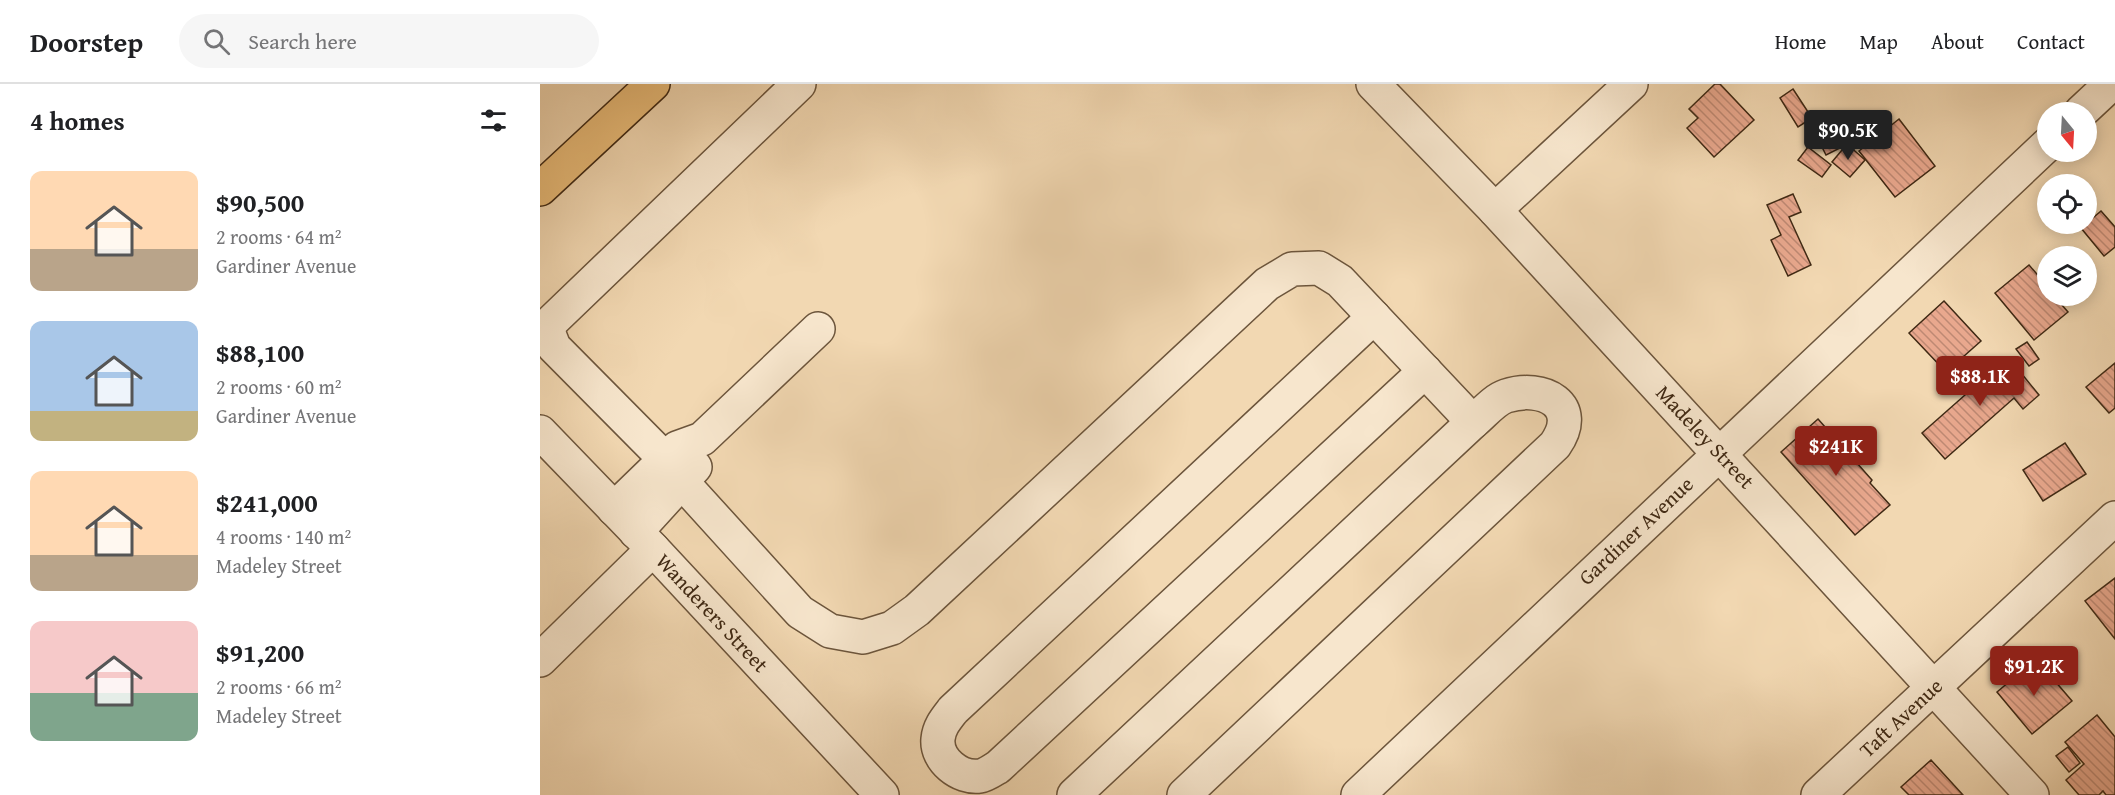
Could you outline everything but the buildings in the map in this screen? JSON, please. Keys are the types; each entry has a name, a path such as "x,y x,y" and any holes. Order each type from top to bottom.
{"main road":[{"path":"540,189 653,84"}],"street":[{"path":"799,84 550,323 549,334 554,347 674,471 800,612 830,631 863,637 892,628 917,610 1267,285 1292,269 1319,268 1340,281 1473,422"},
{"name":"Madeley Street","path":"1373,84 1495,210 2032,795"},
{"path":"1495,210 1631,84"},
{"path":"2092,102 2111,84"},
{"name":"Gardiner Avenue","path":"1358,795 2037,154"},
{"path":"1374,317 954,710 941,726 938,742 946,763 963,774 981,776 998,767 1425,371"},
{"path":"540,660 674,471 697,465 702,439 818,329"},
{"path":"1074,795 1473,422 1503,397 1524,392 1543,393 1557,402 1565,418 1564,432 1555,445 1184,795"},
{"name":"Wanderers Street","path":"540,432 634,530 877,793"},
{"name":"Taft Avenue","path":"1818,795 2115,518"}]}
